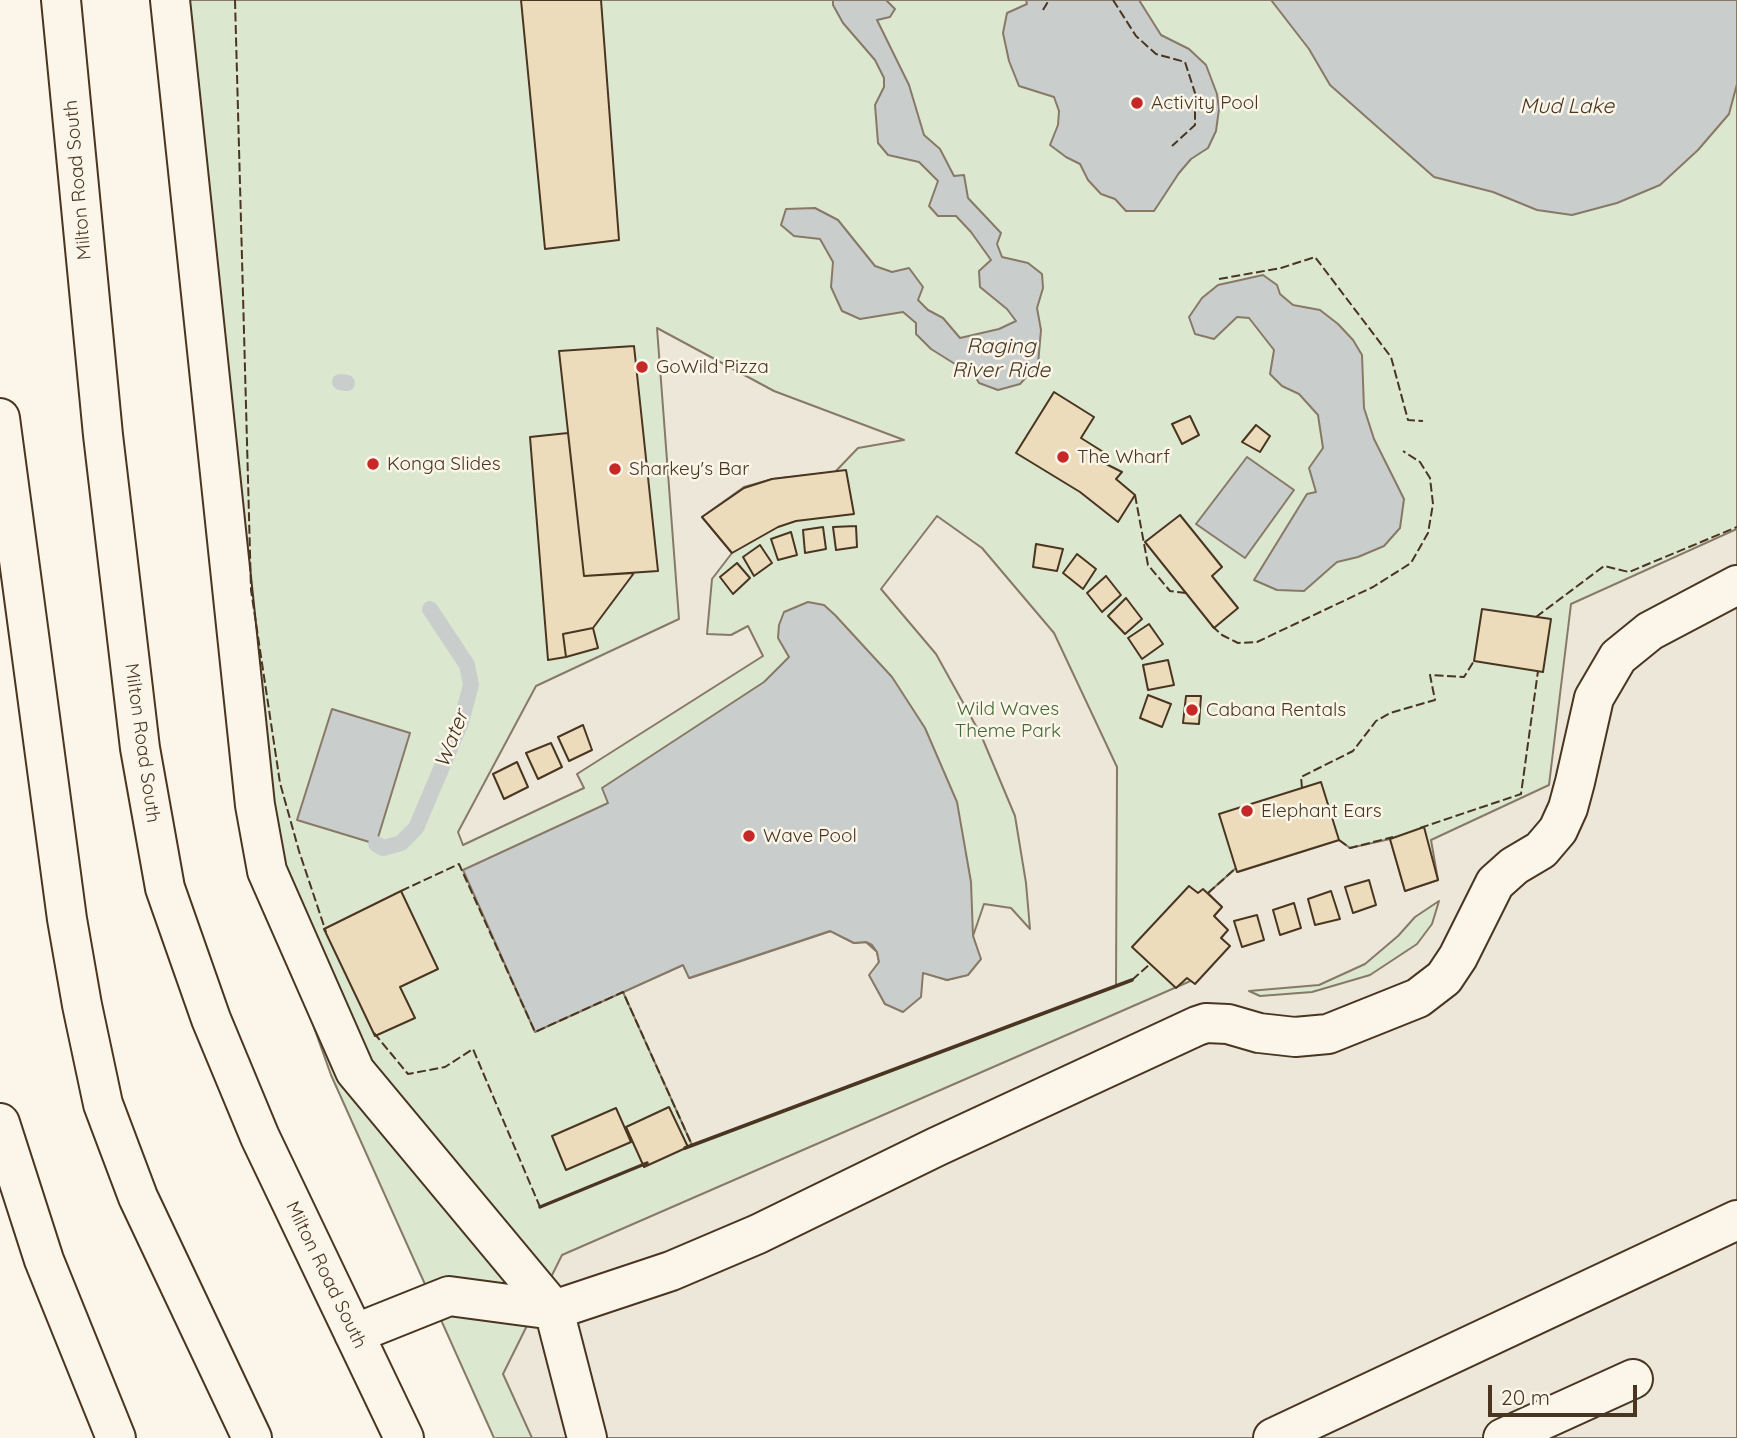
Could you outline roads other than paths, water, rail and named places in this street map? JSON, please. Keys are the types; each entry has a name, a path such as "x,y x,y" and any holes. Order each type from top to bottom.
{"street":[{"name":"Milton Road South","path":"61,0 104,449 141,748 165,888 211,1019 260,1137 404,1438"},
{"path":"170,0 255,805 268,871 355,1071 554,1310 587,1438"},
{"path":"0,418 67,919 103,1104 138,1197 250,1438"},
{"path":"354,1334 449,1296 554,1310 671,1270 758,1234 936,1147 1196,1026 1216,1023 1259,1033 1294,1037 1328,1034 1418,998 1444,978 1458,957 1495,883 1514,866 1541,850 1558,830 1568,808 1594,698 1618,657 1650,631 1737,585"},
{"path":"0,1123 44,1260 116,1438"},
{"path":"1273,1438 1737,1220"},
{"path":"1503,1438 1633,1379"}],"water":[{"name":"Raging River Ride","path":"833,0 886,0 895,9 890,17 877,20 909,85 924,135 940,149 954,176 964,175 968,198 1001,233 997,244 1002,257 1028,263 1042,274 1043,288 1037,308 1041,330 1038,364 1020,384 998,390 979,383 971,369 955,364 931,349 916,334 916,323 903,312 860,319 842,311 831,287 833,262 820,239 794,236 781,225 786,209 815,208 838,220 875,266 892,272 909,268 923,287 918,300 928,310 943,318 960,338 999,329 1016,321 1007,309 980,287 979,271 991,260 971,232 956,216 938,216 929,206 938,181 919,162 888,155 878,143 875,105 884,87 884,78 875,60 843,23"},
{"name":"Activity Pool","path":"1026,0 1139,0 1161,35 1189,49 1206,65 1217,94 1219,109 1216,131 1208,148 1191,159 1179,173 1154,211 1126,211 1115,199 1101,194 1088,180 1080,164 1050,145 1058,125 1059,111 1054,97 1019,86 1009,61 1003,33 1007,13 1027,4"},
{"name":"Mud Lake","path":"1271,0 1737,0 1737,84 1729,114 1698,150 1660,185 1617,203 1572,215 1537,210 1493,192 1434,177 1330,85 1309,49"},
{"path":"1263,275 1277,285 1280,294 1293,305 1320,310 1353,340 1362,355 1364,408 1374,439 1404,499 1400,528 1384,546 1337,562 1304,591 1277,590 1254,580 1307,494 1316,492 1309,468 1323,448 1318,415 1299,394 1282,386 1270,374 1274,350 1249,318 1237,317 1214,339 1195,334 1189,317 1202,298 1218,285"},
{"path":"1247,457 1294,490 1245,558 1196,524"},
{"name":"Wave Pool","path":"808,602 824,605 835,615 892,677 925,728 957,802 971,882 973,936 981,959 968,975 947,980 923,973 921,997 903,1012 885,1004 869,975 879,962 872,945 866,942 854,943 830,931 689,978 683,965 535,1032 463,870 608,803 602,788 764,682 789,657 778,638 784,612"},
{"path":"332,709 410,733 376,844 297,820"}],"waterway":[{"path":"340,382 347,383"},
{"name":"Water","path":"376,844 383,848 401,843 416,828 461,722 471,685 467,665 430,609"}],"place":[{"name":"Activity Pool","path":"1137,103"},
{"name":"GoWild Pizza","path":"642,367"},
{"name":"The Wharf","path":"1063,457"},
{"name":"Konga Slides","path":"373,464"},
{"name":"Sharkey's Bar","path":"615,469"},
{"name":"Cabana Rentals","path":"1192,710"},
{"name":"Elephant Ears","path":"1247,811"},
{"name":"Wave Pool","path":"749,836"}],"park label":[{"name":"Wild Waves Theme Park","path":"1008,720"}]}
